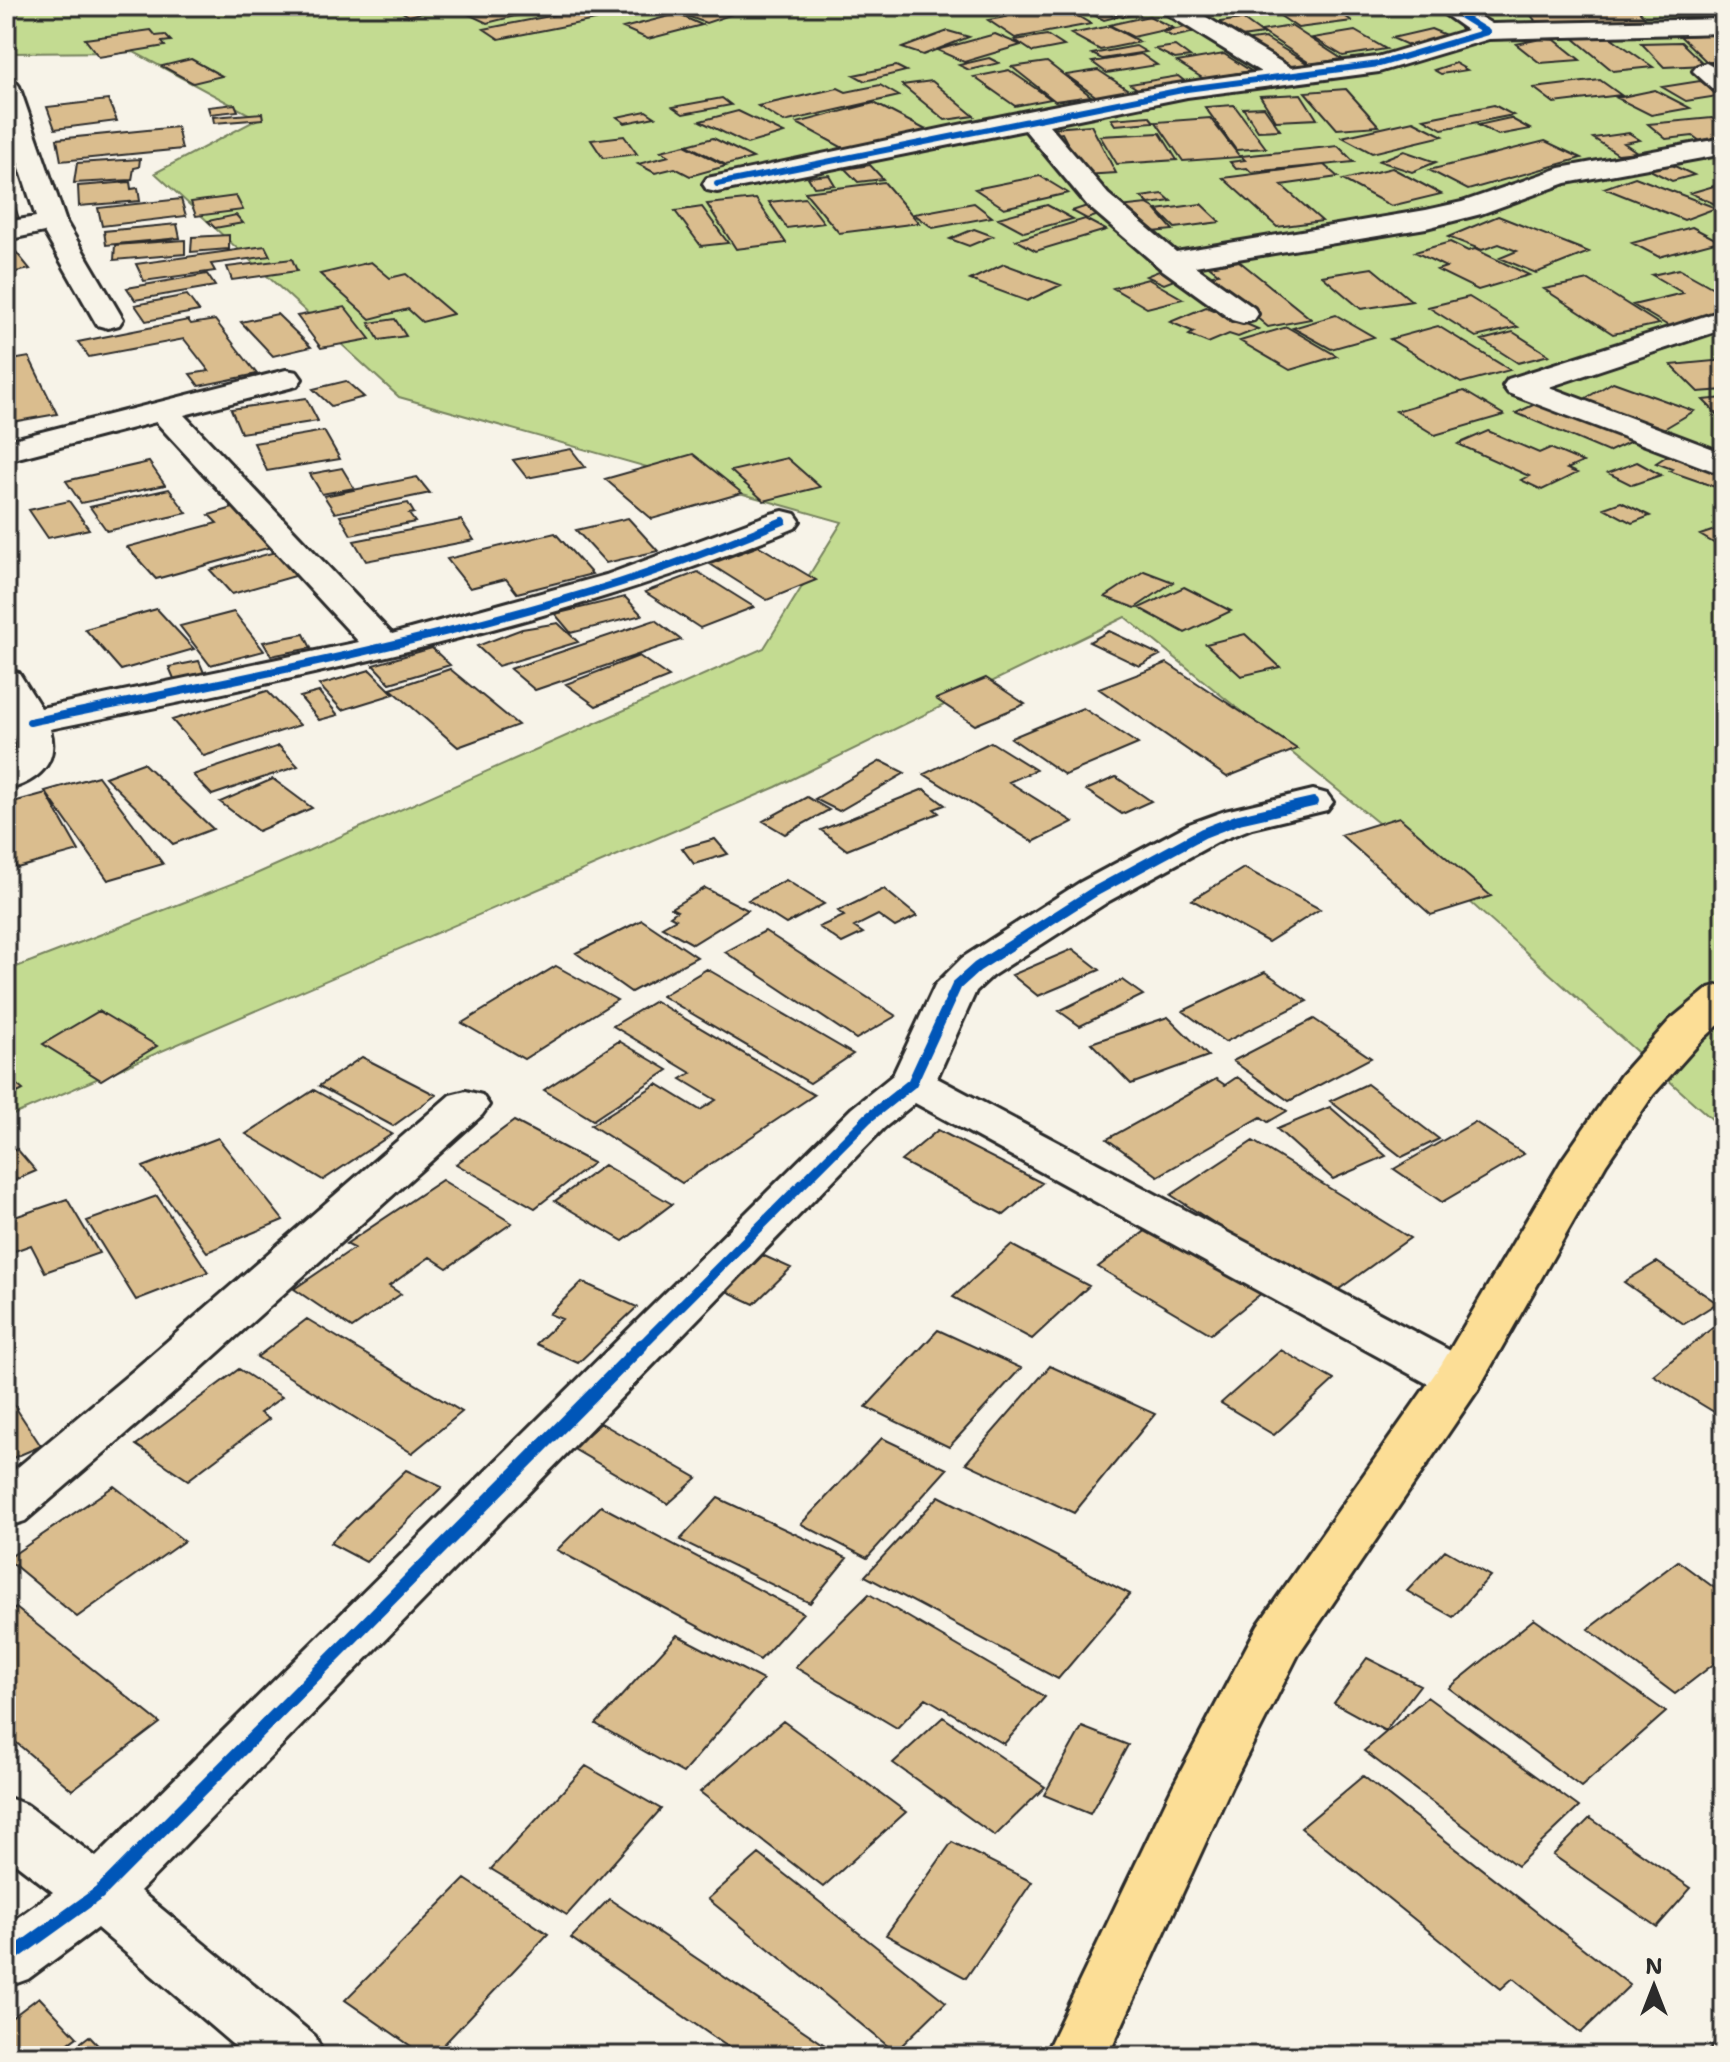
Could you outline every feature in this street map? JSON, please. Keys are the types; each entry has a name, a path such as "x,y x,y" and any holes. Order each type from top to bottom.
{"main road":[{"path":"1076,2056 1202,1786 1278,1640 1459,1378 1585,1160 1637,1085 1676,1041 1724,997"}],"street":[{"path":"1171,6 1286,76"},
{"path":"1445,6 1487,32"},
{"path":"717,184 1187,89 1379,64 1487,32 1724,26"},
{"path":"6,86 19,164 108,319"},
{"path":"1031,120 1098,200 1170,262 1243,314"},
{"path":"1170,262 1426,219 1471,208 1560,176 1724,146"},
{"path":"6,231 52,222"},
{"path":"1724,319 1519,386 1724,465"},
{"path":"6,451 165,413 286,379"},
{"path":"165,413 385,648"},
{"path":"30,722 385,648 620,583 783,521"},
{"path":"6,681 30,722 34,755 27,767 6,778"},
{"path":"6,1960 99,1893 868,1118 912,1083 957,985 977,967 1094,892 1203,833 1239,819 1313,802"},
{"path":"912,1083 1459,1378"},
{"path":"6,1507 151,1384 466,1105"},
{"path":"6,1822 99,1893 292,2056"}],"green space":[{"path":"6,6 1724,6 1724,1130 1420,857 1125,617 776,787 6,1118 6,971 247,878 764,648 842,522 399,397 155,173 258,119 134,52 6,53"}],"building":[{"path":"392,6 444,6 446,7 409,16"},
{"path":"451,6 524,6 535,11 487,23"},
{"path":"539,6 585,6 553,13"},
{"path":"706,6 730,15 706,23 682,14"},
{"path":"1026,6 1061,6 1091,24 1015,38 988,20 1006,17 997,11"},
{"path":"1075,6 1093,6 1116,17 1104,20"},
{"path":"1099,6 1159,6 1163,8 1122,17"},
{"path":"1216,6 1253,6 1262,10 1237,16"},
{"path":"1330,6 1352,21 1298,28 1276,13"},
{"path":"1355,6 1414,6 1364,13"},
{"path":"1524,6 1635,6 1647,20 1537,23"},
{"path":"580,10 595,20 499,39 484,29"},
{"path":"677,14 702,25 648,39 623,28"},
{"path":"1149,16 1173,28 1133,37 1109,25"},
{"path":"1242,19 1263,34 1234,38 1213,23"},
{"path":"1110,26 1140,42 1100,50 1071,34"},
{"path":"1190,26 1200,31 1173,37 1163,32"},
{"path":"1291,26 1342,59 1311,64 1261,31"},
{"path":"1431,29 1458,40 1419,50 1392,38"},
{"path":"151,30 156,36 165,35 171,41 162,42 165,46 99,57 85,39"},
{"path":"948,31 969,37 923,55 902,48"},
{"path":"1355,31 1386,49 1343,56 1313,38"},
{"path":"995,34 1021,45 964,62 937,50"},
{"path":"1606,34 1653,67 1613,71 1572,37"},
{"path":"1719,34 1724,39 1724,62 1707,62 1680,36"},
{"path":"1047,35 1064,46 1033,52 1015,40"},
{"path":"1265,38 1310,65 1280,70 1236,42"},
{"path":"1541,39 1555,40 1580,60 1540,63 1516,44"},
{"path":"1681,42 1705,65 1664,67 1641,43"},
{"path":"1136,46 1146,52 1102,59 1092,54"},
{"path":"1175,46 1190,57 1175,59 1155,49"},
{"path":"1141,54 1157,65 1107,73 1092,62"},
{"path":"1224,54 1251,71 1204,79 1177,62"},
{"path":"989,58 999,63 969,70 959,65"},
{"path":"191,59 222,76 193,83 162,66"},
{"path":"1047,62 1091,96 1055,101 1012,67"},
{"path":"1455,63 1467,70 1441,74 1434,70"},
{"path":"896,66 906,71 865,81 854,75"},
{"path":"1009,70 1051,99 1015,106 974,77"},
{"path":"1098,70 1130,91 1097,97 1066,75"},
{"path":"1178,76 1187,83 1139,90 1130,84"},
{"path":"1600,80 1621,95 1554,103 1534,88"},
{"path":"932,81 974,116 945,120 902,85"},
{"path":"1700,81 1724,95 1686,101 1662,87"},
{"path":"880,85 899,96 784,122 758,106 838,88 846,92"},
{"path":"1346,89 1379,126 1337,129 1305,92"},
{"path":"1655,90 1690,108 1651,115 1617,98"},
{"path":"1301,94 1317,119 1276,121 1260,96"},
{"path":"722,98 731,105 683,114 673,107"},
{"path":"108,100 117,121 55,129 47,107"},
{"path":"874,103 932,133 854,154 797,123"},
{"path":"235,104 238,111 210,114 208,107"},
{"path":"1234,105 1266,148 1236,150 1205,107"},
{"path":"1494,105 1513,115 1442,129 1424,119"},
{"path":"1264,107 1280,130 1258,131 1243,108"},
{"path":"646,111 655,117 625,123 617,117"},
{"path":"738,111 784,133 747,144 700,121"},
{"path":"262,113 263,119 214,123 213,117"},
{"path":"1149,116 1154,122 1115,125 1111,119"},
{"path":"1210,118 1240,157 1183,161 1156,122"},
{"path":"1510,118 1530,129 1498,135 1478,125"},
{"path":"1712,118 1724,128 1724,139 1700,141 1693,136 1666,139 1648,124"},
{"path":"1413,121 1443,136 1372,153 1342,137"},
{"path":"1091,125 1116,173 1084,175 1062,133 1056,134 1053,128"},
{"path":"177,127 182,149 61,161 57,139"},
{"path":"1160,133 1177,160 1117,164 1100,136"},
{"path":"1629,133 1640,140 1624,143 1637,152 1618,154 1593,138"},
{"path":"624,136 637,154 603,158 591,140"},
{"path":"713,138 753,158 726,165 687,145"},
{"path":"1545,141 1581,158 1468,190 1429,170"},
{"path":"685,145 726,166 690,176 675,168 655,173 638,164 669,156 661,151"},
{"path":"1338,146 1354,162 1251,172 1247,168 1236,169 1230,162 1245,160 1241,156"},
{"path":"1404,151 1436,162 1412,172 1379,161"},
{"path":"140,159 139,167 134,168 132,180 74,183 77,163"},
{"path":"1670,164 1694,175 1672,181 1648,169"},
{"path":"870,165 883,179 858,182 845,169"},
{"path":"1324,165 1338,177 1281,185 1322,221 1277,227 1223,178"},
{"path":"1392,168 1441,194 1391,206 1343,180"},
{"path":"829,175 835,185 814,187 808,177"},
{"path":"1040,176 1068,193 1004,208 975,189"},
{"path":"1635,177 1716,208 1684,220 1604,188"},
{"path":"130,182 131,189 138,188 140,201 79,206 78,186"},
{"path":"884,182 919,223 839,233 805,192"},
{"path":"1724,183 1724,208 1690,193"},
{"path":"6,192 8,197 12,197 19,219 6,220"},
{"path":"1163,194 1171,201 1149,204 1141,197"},
{"path":"236,196 243,210 196,216 191,202"},
{"path":"805,198 824,223 787,228 769,202"},
{"path":"181,199 186,216 102,226 98,208"},
{"path":"756,199 786,243 736,249 707,204"},
{"path":"974,203 992,217 933,228 914,214"},
{"path":"1093,204 1108,212 1087,219 1072,211"},
{"path":"1147,204 1173,230 1142,233 1119,207"},
{"path":"1201,204 1220,222 1175,228 1157,210"},
{"path":"1047,205 1073,219 1024,232 998,218"},
{"path":"702,207 728,243 701,246 675,211"},
{"path":"236,215 243,223 215,228 208,221"},
{"path":"1498,216 1589,252 1536,273 1500,258 1517,251 1499,244 1482,250 1448,237"},
{"path":"1085,219 1106,230 1036,251 1016,240"},
{"path":"177,224 180,238 106,245 104,231"},
{"path":"1692,227 1719,241 1659,257 1632,243"},
{"path":"974,229 993,236 969,246 950,239"},
{"path":"229,235 229,249 191,252 192,237"},
{"path":"185,240 185,254 114,260 115,245"},
{"path":"1450,242 1468,251 1475,249 1529,275 1478,290 1437,270 1446,267 1415,252"},
{"path":"265,246 270,256 211,264 215,271 144,281 136,264"},
{"path":"16,252 30,269 6,274 6,254"},
{"path":"292,259 297,271 232,280 227,267"},
{"path":"1239,261 1311,319 1268,327 1207,276 1219,274 1209,266"},
{"path":"371,262 390,278 406,274 453,314 422,322 408,309 370,319 320,274"},
{"path":"1004,264 1061,285 1027,301 970,280"},
{"path":"1372,268 1412,301 1361,309 1322,276"},
{"path":"1164,269 1182,277 1164,284 1146,276"},
{"path":"1679,269 1724,294 1724,315 1672,328 1633,305 1683,293 1652,275"},
{"path":"207,274 215,286 135,300 127,288"},
{"path":"1148,279 1183,299 1147,308 1113,288"},
{"path":"1589,280 1659,324 1613,334 1544,289"},
{"path":"187,295 199,311 146,321 135,305"},
{"path":"1469,297 1518,327 1476,337 1428,307"},
{"path":"345,307 370,339 321,348 297,316"},
{"path":"1206,307 1258,329 1238,337 1229,334 1208,343 1189,335 1194,332 1170,322"},
{"path":"277,314 311,347 273,356 241,322"},
{"path":"1336,315 1374,337 1331,349 1293,328"},
{"path":"395,319 406,336 379,340 369,323"},
{"path":"188,320 191,324 215,320 257,374 199,386 190,374 209,371 184,339 89,357 78,342"},
{"path":"1438,326 1510,370 1461,383 1390,339"},
{"path":"1287,327 1337,356 1290,370 1240,341"},
{"path":"1513,332 1549,355 1518,363 1482,340"},
{"path":"29,357 57,414 6,423 6,361"},
{"path":"1724,360 1724,390 1698,392 1671,365"},
{"path":"346,381 364,397 331,406 313,389"},
{"path":"1613,382 1694,411 1662,430 1581,401"},
{"path":"1464,391 1504,415 1435,435 1396,411"},
{"path":"306,398 318,421 241,433 231,409"},
{"path":"1724,398 1724,421 1703,400"},
{"path":"1546,399 1638,438 1608,452 1516,413"},
{"path":"324,431 340,459 267,471 254,443"},
{"path":"1488,431 1539,453 1550,448 1583,462 1567,469 1577,473 1542,490 1521,480 1529,476 1458,444"},
{"path":"571,449 585,467 527,478 513,460"},
{"path":"693,454 742,493 652,519 605,479"},
{"path":"1670,454 1724,471 1724,490 1669,471 1672,469 1656,463"},
{"path":"787,458 820,487 764,501 731,471"},
{"path":"149,462 165,485 81,503 66,481"},
{"path":"1637,462 1661,475 1632,485 1608,473"},
{"path":"342,468 354,488 322,494 310,474"},
{"path":"417,477 430,493 335,513 324,496"},
{"path":"169,489 187,513 107,531 90,507"},
{"path":"69,501 89,529 48,538 29,510"},
{"path":"1621,502 1650,516 1632,523 1604,508"},
{"path":"408,503 414,513 409,514 415,522 351,535 340,516"},
{"path":"240,506 278,545 156,579 127,547 217,523 209,515"},
{"path":"628,518 658,551 606,563 576,530"},
{"path":"461,520 474,540 366,561 354,541"},
{"path":"1724,527 1724,549 1700,535"},
{"path":"555,533 592,574 517,593 506,579 470,588 447,559"},
{"path":"759,546 816,580 767,600 710,564"},
{"path":"286,549 309,572 232,594 210,570"},
{"path":"1144,571 1173,582 1135,608 1105,597"},
{"path":"698,572 754,607 700,628 645,592"},
{"path":"1184,587 1231,611 1185,633 1139,608"},
{"path":"625,597 642,615 571,633 555,614"},
{"path":"157,609 194,649 121,670 85,629"},
{"path":"234,612 264,651 210,665 180,626"},
{"path":"655,620 681,640 535,690 510,669"},
{"path":"558,623 578,642 498,666 477,646 522,629"},
{"path":"1109,631 1160,655 1139,666 1089,642"},
{"path":"304,634 311,648 271,656 263,642"},
{"path":"1245,634 1280,667 1241,676 1206,644"},
{"path":"432,648 450,665 390,683 373,665"},
{"path":"639,656 669,677 596,706 566,684"},
{"path":"199,661 205,675 175,681 169,667"},
{"path":"1167,663 1297,749 1227,777 1099,689"},
{"path":"450,669 518,725 458,747 391,689"},
{"path":"370,670 394,694 342,710 319,685"},
{"path":"986,678 1025,704 975,725 936,699"},
{"path":"267,691 300,725 204,756 172,720"},
{"path":"319,692 338,715 319,720 300,697"},
{"path":"1083,708 1138,744 1065,775 1011,738"},
{"path":"991,742 1036,770 1009,782 1073,822 1033,842 924,774"},
{"path":"279,746 298,766 212,795 193,775"},
{"path":"881,761 905,773 839,811 815,799"},
{"path":"143,763 213,829 173,844 105,777"},
{"path":"98,776 163,864 108,880 45,791"},
{"path":"1116,777 1151,801 1122,814 1086,790"},
{"path":"273,779 312,808 258,831 220,802"},
{"path":"924,789 945,805 934,809 939,813 847,850 821,830"},
{"path":"46,793 79,851 17,868 6,847 6,804"},
{"path":"807,797 829,810 785,834 763,821"},
{"path":"1399,817 1491,896 1431,915 1341,835"},
{"path":"715,839 728,854 694,864 682,848"},
{"path":"1244,868 1320,909 1268,942 1192,900"},
{"path":"786,880 824,904 786,924 748,900"},
{"path":"705,888 748,910 693,944 662,927 676,919 670,916 677,911 671,908"},
{"path":"884,889 917,916 895,927 878,915 854,927 863,933 842,943 819,927 844,916 838,911"},
{"path":"642,920 697,957 631,992 576,953"},
{"path":"765,931 896,1016 856,1039 725,952"},
{"path":"1073,949 1100,970 1038,996 1012,975"},
{"path":"556,966 617,1000 524,1059 462,1023"},
{"path":"707,969 853,1054 810,1083 662,996"},
{"path":"1265,972 1307,1001 1225,1042 1183,1011"},
{"path":"1122,980 1143,995 1080,1026 1059,1011"},
{"path":"655,1001 814,1095 682,1183 591,1125 657,1084 700,1110 716,1100 681,1079 691,1073 613,1026"},
{"path":"99,1011 157,1046 101,1080 43,1044"},
{"path":"1168,1017 1208,1056 1131,1084 1091,1043"},
{"path":"1314,1019 1371,1058 1289,1101 1233,1061"},
{"path":"619,1041 668,1070 593,1120 544,1090"},
{"path":"362,1057 436,1095 393,1126 319,1086"},
{"path":"6,1076 23,1090 6,1099"},
{"path":"1237,1077 1287,1111 1268,1122 1261,1117 1158,1176 1107,1139 1216,1079 1225,1085"},
{"path":"1367,1084 1439,1139 1402,1157 1330,1101"},
{"path":"314,1090 392,1134 323,1180 246,1134"},
{"path":"1330,1107 1386,1156 1333,1179 1277,1129"},
{"path":"514,1121 593,1163 535,1208 456,1164"},
{"path":"1475,1122 1524,1154 1442,1202 1394,1169"},
{"path":"938,1130 1042,1183 1004,1215 901,1161"},
{"path":"218,1138 283,1220 207,1252 143,1167"},
{"path":"1253,1141 1410,1238 1328,1297 1171,1195"},
{"path":"17,1149 36,1171 6,1184 6,1154"},
{"path":"604,1165 672,1204 623,1241 555,1201"},
{"path":"442,1180 512,1223 447,1268 430,1257 389,1286 401,1294 352,1328 294,1289 354,1248 346,1244"},
{"path":"157,1196 208,1272 136,1300 87,1221"},
{"path":"67,1199 99,1253 45,1272 31,1245 6,1254 6,1220"},
{"path":"1156,1223 1268,1288 1211,1334 1098,1267"},
{"path":"1011,1245 1089,1286 1032,1339 953,1297"},
{"path":"762,1255 791,1268 754,1304 724,1290"},
{"path":"1657,1262 1717,1303 1684,1324 1624,1282"},
{"path":"582,1282 637,1307 578,1363 536,1344 562,1319 549,1314"},
{"path":"307,1319 462,1412 412,1453 257,1357"},
{"path":"1715,1326 1724,1331 1724,1418 1653,1375"},
{"path":"938,1330 1021,1368 949,1447 866,1407"},
{"path":"1281,1350 1334,1380 1274,1435 1221,1403"},
{"path":"1050,1366 1155,1414 1074,1513 966,1463"},
{"path":"239,1369 282,1397 260,1413 269,1419 188,1480 136,1445"},
{"path":"6,1393 41,1446 6,1461"},
{"path":"601,1423 697,1478 668,1504 572,1448"},
{"path":"882,1438 947,1469 867,1558 801,1524"},
{"path":"406,1470 442,1487 366,1562 330,1543"},
{"path":"114,1486 184,1541 77,1617 7,1559"},
{"path":"939,1496 1130,1594 1058,1679 865,1576"},
{"path":"718,1498 847,1558 810,1603 680,1540"},
{"path":"601,1506 803,1613 760,1660 557,1550"},
{"path":"1445,1550 1490,1576 1453,1617 1407,1591"},
{"path":"1678,1561 1724,1595 1724,1656 1675,1694 1588,1629"},
{"path":"869,1594 1045,1697 1004,1744 926,1698 897,1728 795,1667"},
{"path":"16,1608 160,1723 72,1790 6,1734 6,1615"},
{"path":"1534,1619 1666,1712 1581,1787 1449,1688"},
{"path":"677,1635 763,1680 683,1773 596,1724"},
{"path":"1367,1658 1420,1685 1385,1731 1334,1703"},
{"path":"1427,1697 1579,1807 1517,1866 1364,1751"},
{"path":"943,1717 1045,1787 995,1836 893,1763"},
{"path":"783,1721 906,1812 823,1887 700,1792"},
{"path":"1082,1727 1128,1745 1090,1814 1044,1795"},
{"path":"586,1766 661,1809 567,1915 491,1869"},
{"path":"1363,1776 1630,1985 1581,2033 1513,1978 1501,1989 1301,1828"},
{"path":"1590,1818 1691,1888 1657,1927 1553,1855"},
{"path":"952,1842 1032,1882 966,1978 886,1935"},
{"path":"759,1854 946,2002 895,2052 708,1899"},
{"path":"465,1879 548,1934 433,2056 425,2056 345,2000"},
{"path":"609,1899 841,2056 741,2056 571,1938"},
{"path":"39,1997 77,2037 51,2056 6,2056 6,2022"},
{"path":"1724,2027 1724,2056 1706,2056"},
{"path":"89,2036 108,2056 63,2056"}],"cycle path":[{"path":"717,184 1187,89 1379,64 1487,32 1445,6"},
{"path":"30,722 326,660 474,625 640,576 783,521"},
{"path":"6,1960 99,1893 868,1118 912,1083 957,985 977,967 1094,892 1203,833 1239,819 1313,802"}]}
